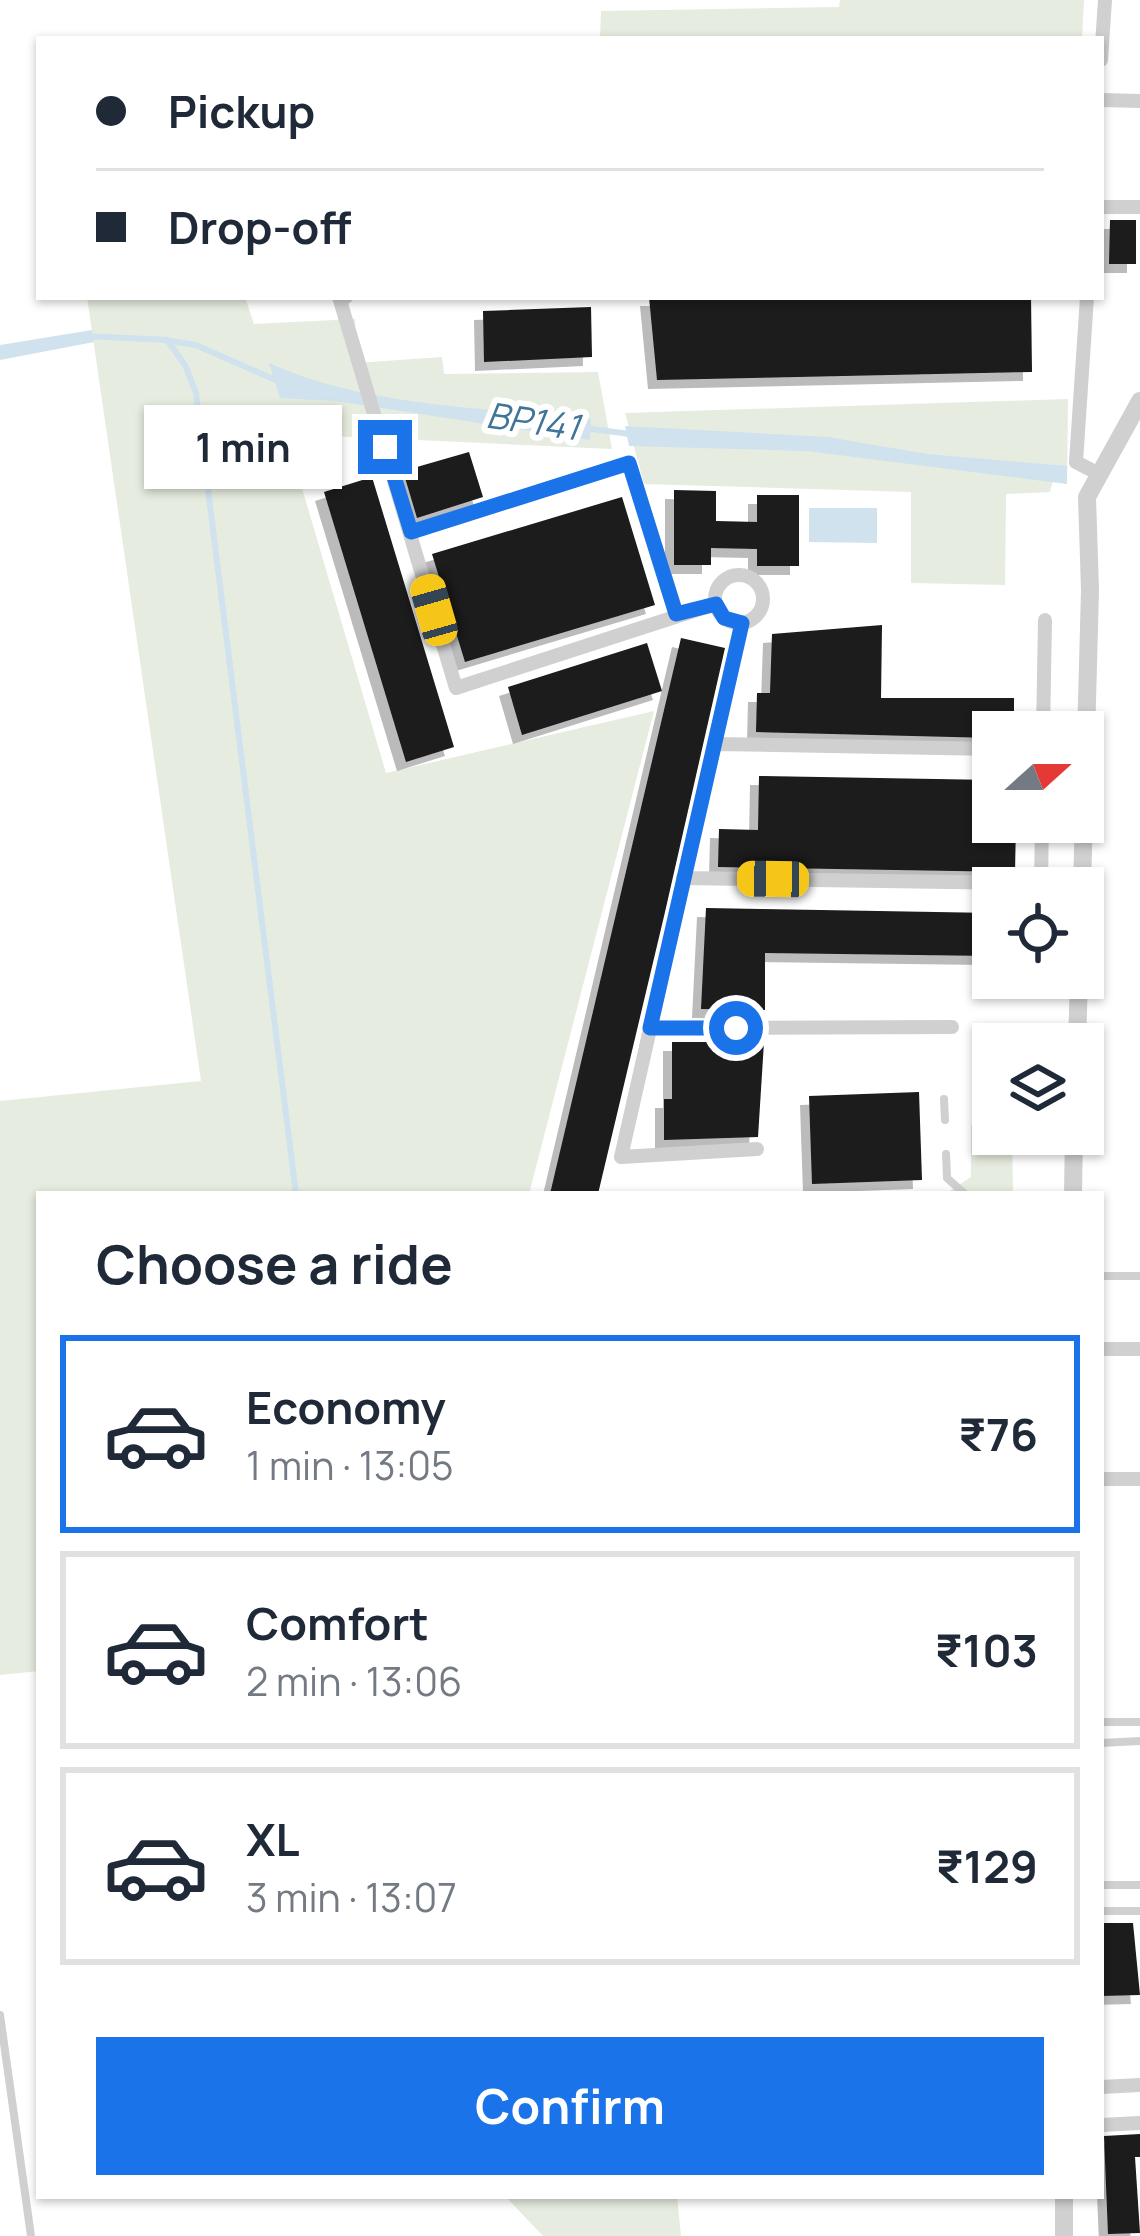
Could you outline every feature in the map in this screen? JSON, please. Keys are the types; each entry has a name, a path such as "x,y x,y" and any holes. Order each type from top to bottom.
{"street":[{"path":"1103,36 1105,0"},
{"path":"1104,100 1140,101"},
{"path":"1104,207 1140,207"},
{"path":"340,300 456,688 716,604"},
{"path":"1087,300 1076,462 1097,473"},
{"path":"1083,867 1090,590 1087,496 1097,473 1131,430 1140,400"},
{"path":"411,532 629,463 676,614"},
{"path":"742,623 724,618 716,604 724,580 739,574 754,580 763,593 761,608 742,623 621,1157 757,1149"},
{"path":"1043,711 1045,620"},
{"path":"716,744 972,748"},
{"path":"683,878 972,883"},
{"path":"650,1028 952,1028"},
{"path":"1073,1191 1074,1155"},
{"path":"1104,1349 1140,1348"},
{"path":"1104,1479 1140,1479"},
{"path":"1104,2087 1140,2085"},
{"path":"1104,2125 1140,2123"},
{"path":"1064,2199 1064,2236"}],"lane":[{"path":"944,1099 944,1120"},
{"path":"946,1154 947,1178 961,1191"},
{"path":"1104,1276 1140,1276"},
{"path":"1104,1722 1140,1722"},
{"path":"1104,1743 1140,1742"},
{"path":"1104,1885 1140,1885"},
{"path":"1104,1911 1140,1911"},
{"path":"0,2015 31,2236"}],"shaded area":[{"path":"840,0 1084,0 1082,36 600,36 601,11 839,7"},
{"path":"87,300 246,300 254,324 355,319 356,363 442,357 444,374 598,372 612,449 286,434 386,773 654,711 530,1191 36,1191 36,1671 0,1675 0,1101 201,1081"},
{"path":"1068,399 1067,484 1053,480 1050,492 1006,494 1005,585 911,583 911,492 644,484 625,413"},
{"path":"972,1125 972,1155 1012,1155 1013,1191 950,1191 971,1177"},
{"path":"508,2199 677,2199 681,2236 543,2236"}],"water":[{"path":"92,330 94,342 0,360 0,345"},
{"path":"269,363 307,378 387,397 591,419 590,440 336,401 280,398"},
{"path":"625,426 828,437 927,454 1067,466 1067,484 807,451 629,446"},
{"path":"809,508 877,508 877,543 809,542"}],"building":[{"path":"1110,220 1136,220 1136,264 1109,264"},
{"path":"649,300 1031,300 1032,372 657,380"},
{"path":"591,307 592,357 484,362 483,311"},
{"path":"469,452 483,497 417,518 403,471"},
{"path":"372,477 454,747 406,762 324,492"},
{"path":"674,490 716,491 716,521 757,522 757,495 799,495 799,566 757,566 757,549 711,548 711,565 674,565"},
{"path":"622,497 655,605 465,662 432,554"},
{"path":"882,625 881,698 1014,698 1014,711 972,711 972,737 756,732 757,693 770,693 772,634"},
{"path":"681,638 725,648 599,1191 551,1191"},
{"path":"647,643 662,691 522,735 508,687"},
{"path":"759,776 972,780 972,843 1016,843 1015,867 972,867 972,871 718,867 719,829 758,830"},
{"path":"706,908 972,913 972,956 765,953 765,1010 701,1009"},
{"path":"672,1042 764,1042 758,1137 664,1140 664,1099 672,1099"},
{"path":"919,1092 922,1180 812,1184 809,1096"},
{"path":"1104,1923 1133,1923 1140,1995 1104,1996"},
{"path":"1140,2134 1140,2157 1135,2157 1140,2233 1108,2234 1104,2136"}],"waterway":[{"name":"BP141","path":"86,336 167,340 185,365 196,393 296,1191"},
{"name":"BP141","path":"170,341 196,345 280,382"},
{"name":"BP141","path":"584,428 630,434"}],"route":[{"path":"385,447 411,532 629,463 676,614 716,604 724,618 742,623 650,1028 736,1028"}]}
